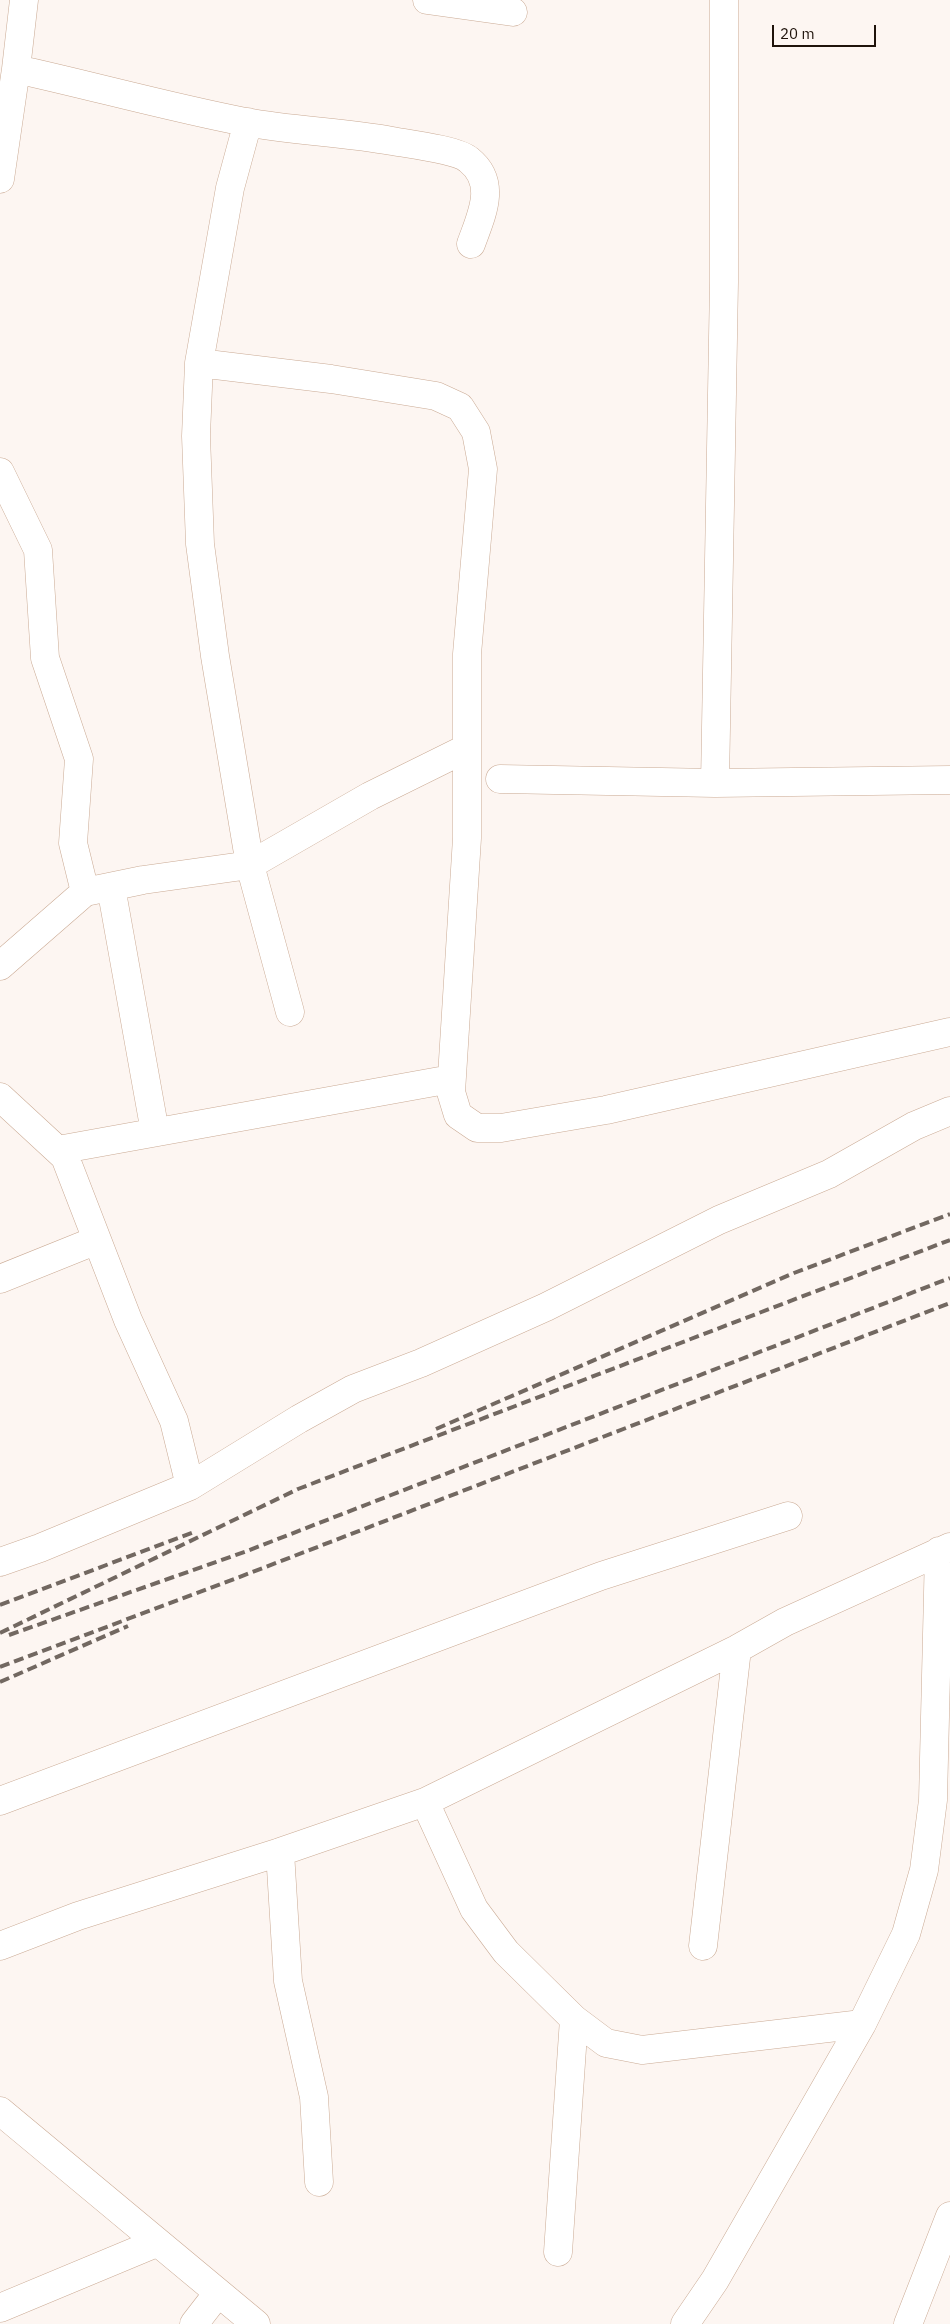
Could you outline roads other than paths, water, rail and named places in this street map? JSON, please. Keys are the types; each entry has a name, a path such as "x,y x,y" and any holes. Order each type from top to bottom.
{"street":[{"path":"0,179 24,0"},
{"path":"427,0 513,12"},
{"path":"715,783 724,282 724,0"},
{"path":"16,69 180,109 248,122 381,139 447,152 469,159 483,178 486,201 472,244"},
{"path":"248,122 230,188 199,363 196,436 200,544 250,864 290,1012"},
{"path":"199,363 331,379 436,396 460,407 476,432 483,469 467,654 467,838 451,1079 451,1092 458,1115 477,1128 501,1128 615,1108 950,1032"},
{"path":"0,472 38,550 45,658 79,759 72,843 85,892"},
{"path":"0,966 85,892 250,864 370,796 467,748"},
{"path":"500,778 715,783 950,780"},
{"path":"111,887 155,1132"},
{"path":"58,1150 451,1079"},
{"path":"0,1097 66,1157 128,1320 174,1421 190,1486"},
{"path":"0,1562 40,1548 190,1486 292,1423 353,1389 421,1363 546,1307 719,1220 829,1174 914,1126 950,1110"},
{"path":"0,1279 97,1240"},
{"path":"0,1801 601,1576 788,1516"},
{"path":"0,1946 78,1916 280,1852 425,1802 737,1649 785,1622 945,1549 933,1800 924,1870 906,1934 862,2024 715,2280 685,2324"},
{"path":"702,1946 737,1649"},
{"path":"425,1802 474,1909 506,1952 574,2019 606,2043 642,2050 862,2024"},
{"path":"280,1852 288,1981 314,2097 319,2182"},
{"path":"558,2252 574,2019"},
{"path":"0,2111 156,2243 256,2324"},
{"path":"908,2324 943,2251 950,2216"},
{"path":"0,2308 156,2243"},
{"path":"194,2324 218,2293"}],"railway":[{"path":"436,1429 794,1273 950,1214"},
{"path":"0,1633 298,1489 950,1240"},
{"path":"9,1635 247,1551 950,1278"},
{"path":"0,1667 250,1573 950,1303"},
{"path":"0,1605 194,1532"},
{"path":"0,1682 128,1626"}]}
